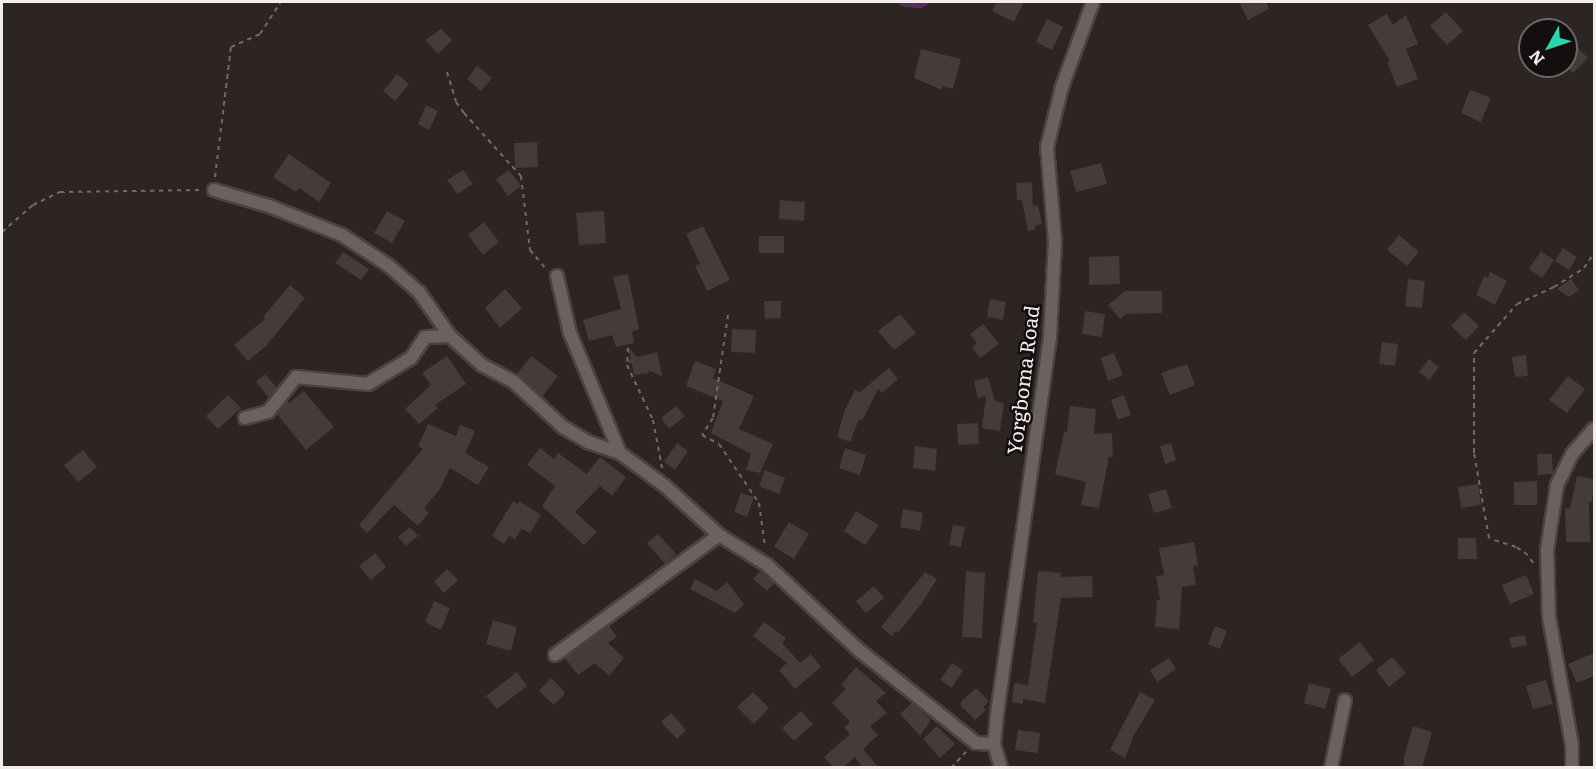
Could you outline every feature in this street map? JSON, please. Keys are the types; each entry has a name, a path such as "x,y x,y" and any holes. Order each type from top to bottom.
{"street":[{"name":"Yorgboma Road","path":"1001,768 994,744 1050,337 1055,242 1047,147 1062,87 1093,2"},
{"path":"214,190 270,206 342,235 389,266 419,292 450,336 482,365 514,382 563,428 588,442 620,453 665,486 719,535 767,565 860,651 976,742 994,744"},
{"path":"557,276 570,333 620,453"},
{"path":"245,418 268,412 296,377 368,384 411,358 425,337 450,336"},
{"path":"1572,768 1572,745 1549,617 1547,550 1550,514 1557,485 1572,454 1594,429"},
{"path":"555,655 719,535"},
{"path":"1331,768 1345,700"}],"path":[{"path":"2,232 33,205 60,192 214,190 231,47 260,34 281,2"},
{"path":"447,72 456,102 464,114 521,176 530,250 541,266 557,276"},
{"path":"1549,585 1528,555 1516,547 1489,538 1474,453 1474,353 1517,304 1584,268 1594,253"},
{"path":"728,315 713,418 702,435 719,444 759,503 767,565"},
{"path":"628,348 627,364 653,420 665,486"},
{"path":"951,768 976,742"}],"building":[{"path":"997,2 1024,2 1014,22 992,11"},
{"path":"1239,2 1266,2 1269,9 1248,20"},
{"path":"1446,12 1463,31 1447,45 1430,26"},
{"path":"1387,14 1393,25 1406,15 1418,44 1406,49 1418,79 1397,87 1387,62 1390,61 1368,25"},
{"path":"1047,19 1063,27 1052,50 1036,42"},
{"path":"441,29 452,40 438,54 425,40"},
{"path":"1578,48 1588,58 1578,68"},
{"path":"921,49 961,59 953,89 943,86 942,90 914,78"},
{"path":"477,66 492,78 481,91 467,79"},
{"path":"397,74 409,84 395,101 383,91"},
{"path":"1470,90 1491,98 1481,122 1461,113"},
{"path":"426,105 438,111 429,130 418,124"},
{"path":"537,142 538,167 515,168 514,143"},
{"path":"289,154 331,183 319,202 299,188 296,192 273,177"},
{"path":"1101,163 1107,184 1076,192 1070,171"},
{"path":"463,170 473,184 457,194 447,180"},
{"path":"509,170 521,186 508,196 496,179"},
{"path":"1032,182 1033,206 1038,205 1042,224 1035,226 1035,230 1028,231 1022,200 1017,200 1016,183"},
{"path":"780,200 805,202 804,221 779,219"},
{"path":"387,211 405,221 392,243 374,233"},
{"path":"604,211 606,243 579,245 576,213"},
{"path":"484,222 499,242 483,255 468,235"},
{"path":"703,226 730,280 707,291 695,266 700,264 686,234"},
{"path":"1399,235 1419,252 1407,266 1387,250"},
{"path":"759,236 784,236 784,253 759,253"},
{"path":"1563,248 1577,257 1569,270 1555,261"},
{"path":"1541,251 1554,260 1542,278 1529,269"},
{"path":"343,252 369,269 361,280 335,263"},
{"path":"1119,256 1120,284 1089,285 1089,257"},
{"path":"1490,272 1507,281 1495,305 1476,295 1484,276 1488,278"},
{"path":"628,274 639,329 632,332 634,343 616,347 612,335 589,341 583,320 621,309 613,277"},
{"path":"1408,279 1425,281 1422,308 1405,306"},
{"path":"1571,279 1579,290 1569,297 1557,289"},
{"path":"290,285 305,298 266,346 248,361 234,345 265,319 263,317"},
{"path":"505,289 522,308 500,328 485,308"},
{"path":"1125,291 1162,291 1162,313 1126,314 1120,319 1108,305"},
{"path":"990,299 1006,302 1003,320 987,317"},
{"path":"764,301 781,301 781,318 765,319"},
{"path":"1085,311 1105,314 1102,337 1082,334"},
{"path":"1464,312 1479,326 1466,340 1451,326"},
{"path":"900,314 916,333 894,350 878,331"},
{"path":"983,324 999,344 980,358 972,347 977,343 970,334"},
{"path":"732,329 756,330 755,353 731,352"},
{"path":"1382,342 1398,344 1395,366 1379,364"},
{"path":"627,346 637,357 657,352 662,376 648,370 649,373 634,375 632,364 624,361 631,359"},
{"path":"1114,353 1123,375 1108,381 1101,358"},
{"path":"1526,355 1528,376 1515,377 1512,357"},
{"path":"447,356 466,384 435,405 438,408 419,424 405,409 431,385 422,373"},
{"path":"531,356 558,376 542,397 517,374"},
{"path":"1429,359 1439,367 1429,380 1419,372"},
{"path":"695,361 716,369 713,378 754,396 739,429 773,444 760,473 746,470 751,454 711,433 723,401 686,386"},
{"path":"1187,364 1195,385 1170,395 1161,373"},
{"path":"889,368 898,379 882,393 878,389 862,421 859,419 850,442 837,437 844,412 855,390 860,392"},
{"path":"265,374 277,388 269,398 256,382"},
{"path":"1568,376 1585,389 1567,413 1549,400"},
{"path":"988,377 995,401 1004,403 1000,431 982,428 986,396 978,398 974,381"},
{"path":"304,391 334,427 306,450 277,414 287,401 289,403"},
{"path":"228,395 241,408 218,429 206,416"},
{"path":"1124,395 1131,415 1118,420 1111,400"},
{"path":"676,406 685,416 669,429 661,418"},
{"path":"1070,406 1096,409 1094,434 1112,433 1113,457 1109,457 1099,508 1081,505 1086,482 1055,474 1064,432 1067,432"},
{"path":"978,423 979,444 958,445 957,424"},
{"path":"428,424 456,436 460,425 475,431 465,453 489,467 478,485 450,468 440,489 424,508 429,513 418,526 394,505 367,533 359,525 423,449 418,446"},
{"path":"677,443 688,451 675,470 664,462"},
{"path":"1171,443 1176,460 1165,464 1160,446"},
{"path":"915,446 937,449 935,471 913,468"},
{"path":"540,448 554,459 558,453 587,474 600,457 626,477 612,496 600,486 575,512 597,532 584,545 542,506 555,486 527,465"},
{"path":"845,448 866,455 860,475 839,468"},
{"path":"83,450 97,467 78,482 64,465"},
{"path":"1537,454 1552,454 1553,474 1538,475"},
{"path":"765,470 785,478 779,494 759,486"},
{"path":"1577,476 1594,479 1592,502 1589,502 1590,542 1566,542 1565,508 1570,508"},
{"path":"1537,481 1537,505 1514,505 1514,482"},
{"path":"1478,484 1481,505 1461,508 1458,487"},
{"path":"1166,489 1172,508 1154,513 1148,494"},
{"path":"741,493 754,497 747,517 734,512"},
{"path":"513,501 518,504 519,501 541,515 530,533 522,529 515,539 509,536 504,544 492,536"},
{"path":"903,509 923,513 920,531 900,527"},
{"path":"856,511 879,525 865,545 844,531"},
{"path":"789,522 809,534 794,559 774,547"},
{"path":"953,525 965,527 961,547 949,545"},
{"path":"410,527 418,536 406,546 398,537"},
{"path":"658,534 676,554 665,564 647,543"},
{"path":"1458,538 1476,538 1477,559 1458,559"},
{"path":"1194,542 1198,565 1193,566 1196,585 1182,587 1179,629 1155,627 1157,600 1160,600 1156,576 1164,575 1159,548"},
{"path":"375,553 386,567 371,580 359,566"},
{"path":"447,569 458,580 444,593 434,582"},
{"path":"760,571 774,583 767,591 753,579"},
{"path":"966,571 985,573 982,638 962,637"},
{"path":"1038,571 1061,573 1060,577 1092,576 1093,597 1061,598 1045,703 1023,699 1023,704 1012,702 1014,683 1028,685 1037,623 1033,623"},
{"path":"925,572 937,579 922,603 898,633 896,631 892,636 881,627"},
{"path":"1526,575 1534,594 1510,604 1502,585"},
{"path":"695,579 717,591 727,582 744,604 735,613 690,589"},
{"path":"874,586 884,598 866,613 856,601"},
{"path":"434,601 450,608 441,630 425,622"},
{"path":"493,620 517,627 511,651 486,644"},
{"path":"764,622 786,638 782,643 800,663 811,654 821,667 795,689 779,670 787,663 753,636"},
{"path":"609,626 617,637 608,643 624,658 609,676 595,663 578,675 565,658"},
{"path":"1215,626 1227,631 1220,649 1208,644"},
{"path":"1525,635 1527,645 1512,648 1509,638"},
{"path":"1360,642 1374,660 1352,677 1338,659"},
{"path":"1594,653 1594,676 1577,683 1568,664"},
{"path":"1392,657 1406,673 1389,687 1376,670"},
{"path":"1169,658 1176,669 1157,682 1150,670"},
{"path":"952,663 963,670 952,688 940,680"},
{"path":"856,667 886,693 876,701 887,713 870,726 878,735 863,749 879,768 863,768 855,757 843,768 834,768 824,757 850,734 844,727 850,722 832,703 846,689 841,685"},
{"path":"517,672 527,686 497,709 486,696"},
{"path":"551,678 564,691 564,695 554,705 539,691"},
{"path":"1546,680 1553,704 1533,709 1526,686"},
{"path":"1309,683 1331,689 1325,709 1304,703"},
{"path":"976,688 989,701 983,707 986,710 975,720 961,706 961,702"},
{"path":"753,692 769,708 754,724 737,707"},
{"path":"1140,692 1155,700 1134,735 1125,758 1110,750"},
{"path":"912,703 931,720 920,736 900,714"},
{"path":"801,711 813,724 794,741 782,728"},
{"path":"671,713 686,730 677,739 661,722"},
{"path":"937,726 955,744 940,758 923,739"},
{"path":"1413,726 1432,732 1422,768 1404,768 1404,757"},
{"path":"1018,730 1040,733 1038,753 1015,750"}],"waterway":[{"path":"901,2 921,5 926,2"}]}
